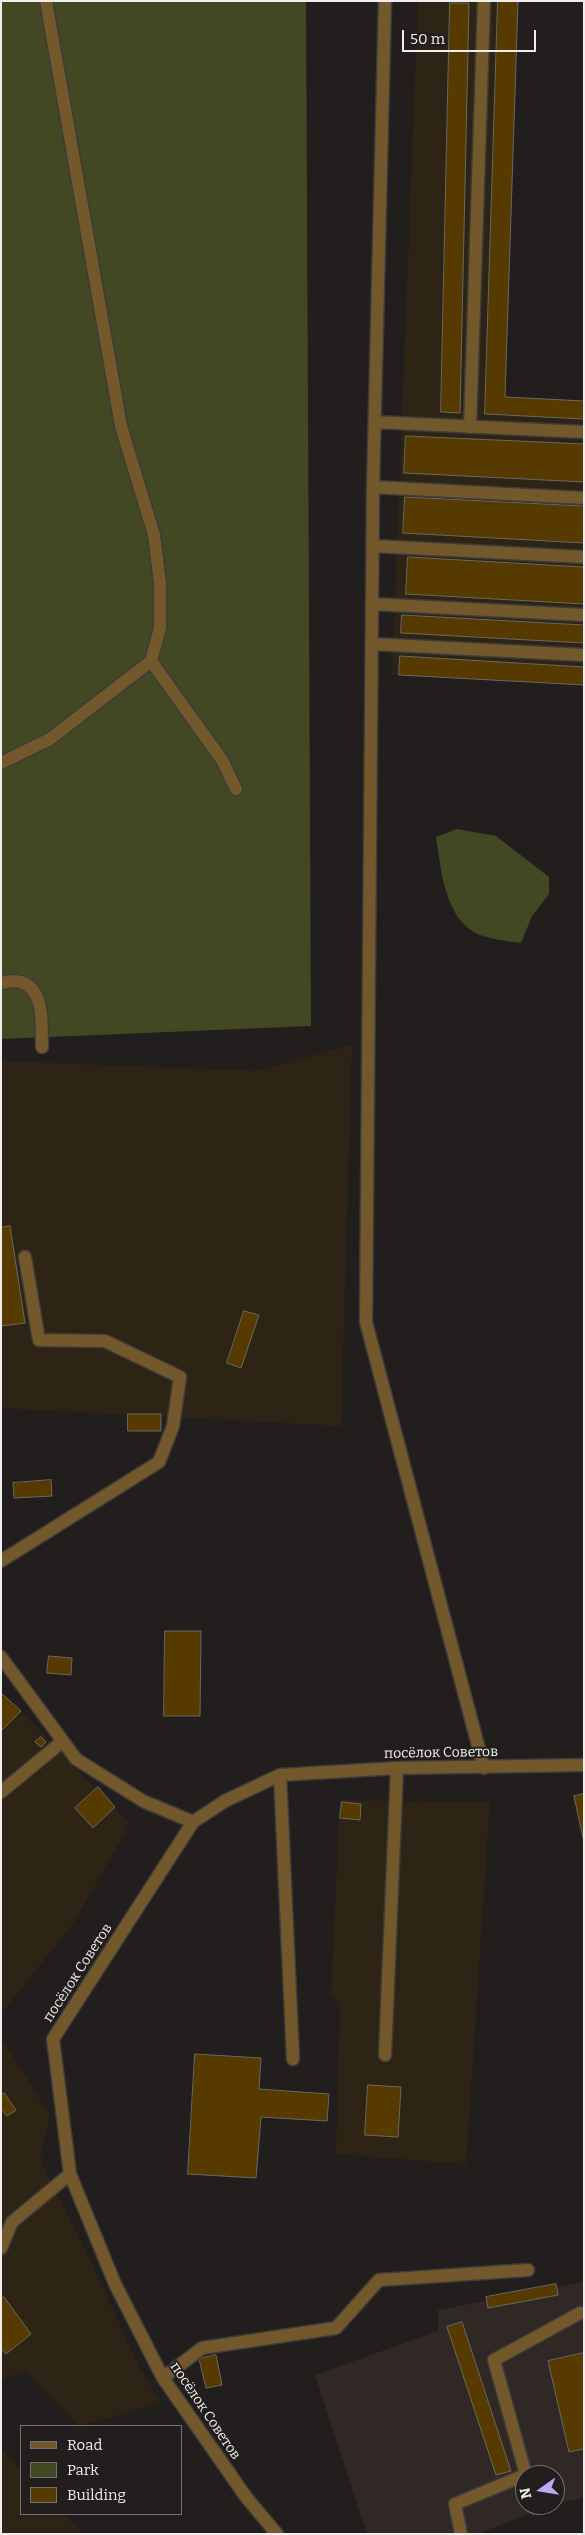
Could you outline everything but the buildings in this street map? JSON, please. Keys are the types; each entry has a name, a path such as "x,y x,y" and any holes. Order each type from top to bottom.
{"street":[{"path":"1,763 50,739 151,661 160,628 160,583 154,535 121,426 46,1"},
{"path":"385,1 372,604 366,1322 484,1768"},
{"path":"470,427 484,1"},
{"path":"375,422 584,432"},
{"path":"374,487 584,498"},
{"path":"373,546 584,557"},
{"path":"372,604 584,615"},
{"path":"372,644 584,655"},
{"path":"151,661 222,760 236,789"},
{"path":"1,982 20,981 34,990 40,1006 42,1048"},
{"path":"1,1561 159,1462 173,1426 180,1376 105,1341 39,1340 25,1257"},
{"path":"1,1657 76,1759 143,1801 192,1822"},
{"path":"1,1792 63,1741"},
{"name":"посёлок Советов","path":"278,2534 246,2497 162,2378 115,2284 70,2174 53,2039 192,1822 225,1801 280,1775 397,1768 584,1765"},
{"path":"385,2055 397,1768"},
{"path":"280,1775 293,2059"},
{"path":"1,2248 12,2222 70,2174"},
{"path":"162,2378 202,2348 336,2328 378,2280 528,2270"},
{"path":"522,2465 494,2360 580,2313"},
{"path":"461,2534 456,2504 515,2479"}],"shaded area":[{"path":"418,1 518,1 505,396 584,401 584,685 392,675"},
{"path":"352,1045 341,1426 1,1408 1,1061 256,1071"},
{"path":"1,1691 130,1824 73,1924 1,2014"},
{"path":"584,1795 584,1854 572,1796"},
{"path":"340,1800 490,1802 466,2164 336,2154 340,2004 331,1995"},
{"path":"1,2037 50,2115 40,2160 91,2262 139,2366 161,2403 79,2425 26,2371 1,2380"},
{"path":"584,2282 584,2498 565,2502 565,2465 515,2465 515,2515 526,2515 477,2534 367,2534 315,2375 438,2331 438,2310"},
{"path":"1,2449 20,2469 20,2515 64,2515 83,2534 1,2534"}],"green space":[{"path":"1,1 306,1 311,1026 1,1039"},
{"path":"457,829 496,836 549,877 549,894 532,916 521,943 483,936 470,930 460,920 453,908 443,879 436,837"}]}
